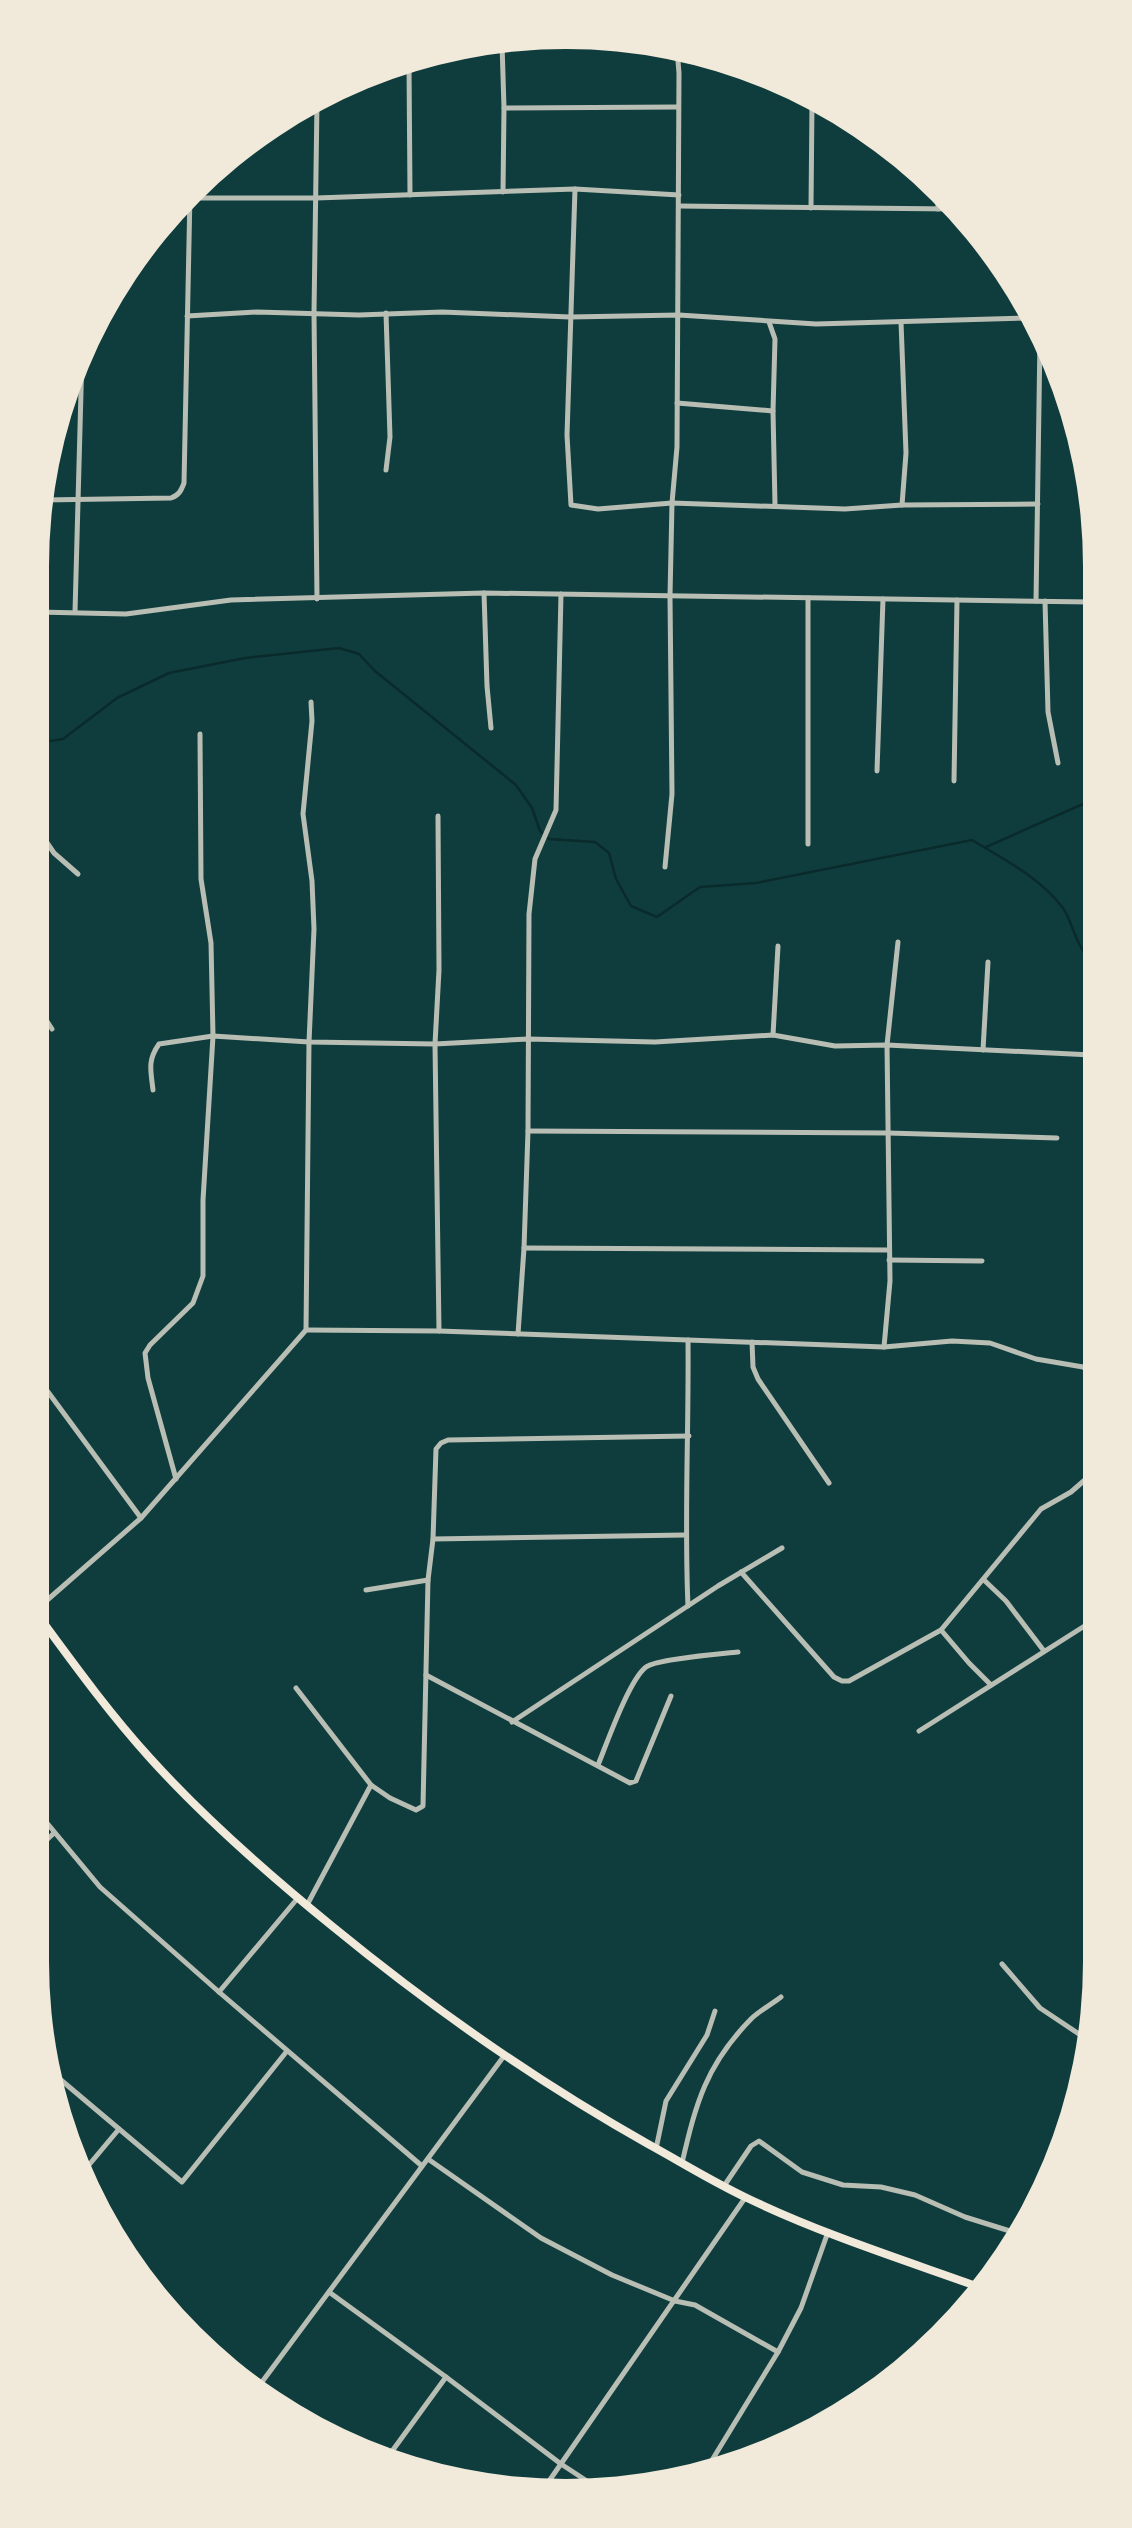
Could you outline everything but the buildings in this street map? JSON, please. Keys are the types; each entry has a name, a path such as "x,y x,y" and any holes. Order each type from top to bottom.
{"highway":[{"path":"49,1630 100,1699 149,1757 217,1828 297,1899 389,1973 504,2056 585,2108 745,2198 828,2232 970,2284"}],"street":[{"path":"502,53 503,192"},
{"path":"665,867 672,794 670,596 672,503 677,447 679,315 677,61"},
{"path":"409,73 410,195"},
{"path":"504,108 678,107"},
{"path":"811,208 812,111"},
{"path":"317,113 314,313 317,599"},
{"path":"204,196 316,198 575,189 679,195"},
{"path":"575,189 567,435 571,505 598,509 672,503 845,509 902,505 1038,505"},
{"path":"679,206 938,209"},
{"path":"53,500 171,498 181,491 184,483 189,212"},
{"path":"187,316 257,312 359,315 442,312 570,317 679,315 816,324 1020,318"},
{"path":"386,313 390,438 386,470"},
{"path":"769,322 775,339 775,505"},
{"path":"901,322 906,453 902,505"},
{"path":"1036,601 1040,359"},
{"path":"75,612 81,386"},
{"path":"677,403 773,411"},
{"path":"484,593 491,728"},
{"path":"49,612 126,614 231,600 484,593 1083,602"},
{"path":"518,1334 528,1131 529,914 535,859 556,810 561,594"},
{"path":"807,844 808,598"},
{"path":"877,771 883,599"},
{"path":"954,781 957,600"},
{"path":"1045,601 1048,712 1058,763"},
{"path":"49,1598 141,1518 306,1330 309,1041 314,929 312,881 303,814 312,702"},
{"path":"176,1479 148,1378 145,1353 193,1303 203,1276 203,1200 213,1036 211,943 201,879 200,734"},
{"path":"438,816 439,958 435,1044 439,1332"},
{"path":"49,846 65,865 78,874"},
{"path":"884,1347 890,1281 887,1045 898,942"},
{"path":"773,1035 778,946"},
{"path":"983,1049 988,962"},
{"path":"49,1024 52,1029"},
{"path":"153,1090 150,1066 152,1054 159,1044 213,1036 435,1044 528,1039 654,1042 773,1035 835,1046 887,1045 1083,1055"},
{"path":"528,1131 888,1133 1057,1139"},
{"path":"524,1248 889,1250"},
{"path":"889,1260 982,1261"},
{"path":"306,1330 518,1334 884,1347 952,1340 990,1343 1037,1359 1083,1367"},
{"path":"688,1340 689,1436 685,1535 688,1606"},
{"path":"752,1342 753,1367 758,1379 830,1483"},
{"path":"49,1393 141,1518"},
{"path":"296,1688 371,1784 390,1798 416,1811 423,1805 429,1580 436,1449 448,1440 689,1436"},
{"path":"741,1572 837,1680 849,1681 941,1630 1041,1509 1071,1492 1083,1482"},
{"path":"433,1539 685,1535"},
{"path":"512,1722 688,1606 782,1548"},
{"path":"366,1590 429,1580"},
{"path":"984,1580 1006,1601 1044,1651"},
{"path":"919,1731 1083,1627"},
{"path":"941,1630 991,1685"},
{"path":"597,1765 634,1683 646,1666 660,1661 738,1652"},
{"path":"426,1675 634,1783 671,1696"},
{"path":"307,1905 371,1784"},
{"path":"49,1827 100,1887 422,2166"},
{"path":"49,1838 54,1833"},
{"path":"219,1992 297,1899"},
{"path":"1002,1964 1041,2008 1078,2033"},
{"path":"682,2163 694,2108 707,2076 752,2018 782,1997"},
{"path":"656,2148 666,2101 707,2035 715,2011"},
{"path":"64,2082 182,2182 287,2051"},
{"path":"263,2381 504,2056"},
{"path":"90,2164 119,2129"},
{"path":"724,2186 751,2146 759,2141 802,2172 843,2185 881,2187 915,2194 965,2217 1008,2230"},
{"path":"428,2159 541,2238 601,2270 675,2301 695,2305 778,2352"},
{"path":"551,2479 745,2198"},
{"path":"714,2457 778,2352 801,2308 828,2232"},
{"path":"329,2292 583,2478"},
{"path":"393,2449 446,2377"}],"waterway":[{"path":"49,741 63,739 117,698 169,673 245,658 339,648 359,654 375,671 516,785 532,808 540,831 549,839 595,842 609,853 616,879 631,906 657,917 700,887 756,883 972,840 1021,870 1054,897 1067,914 1083,950"},
{"path":"986,847 1083,804"}]}
